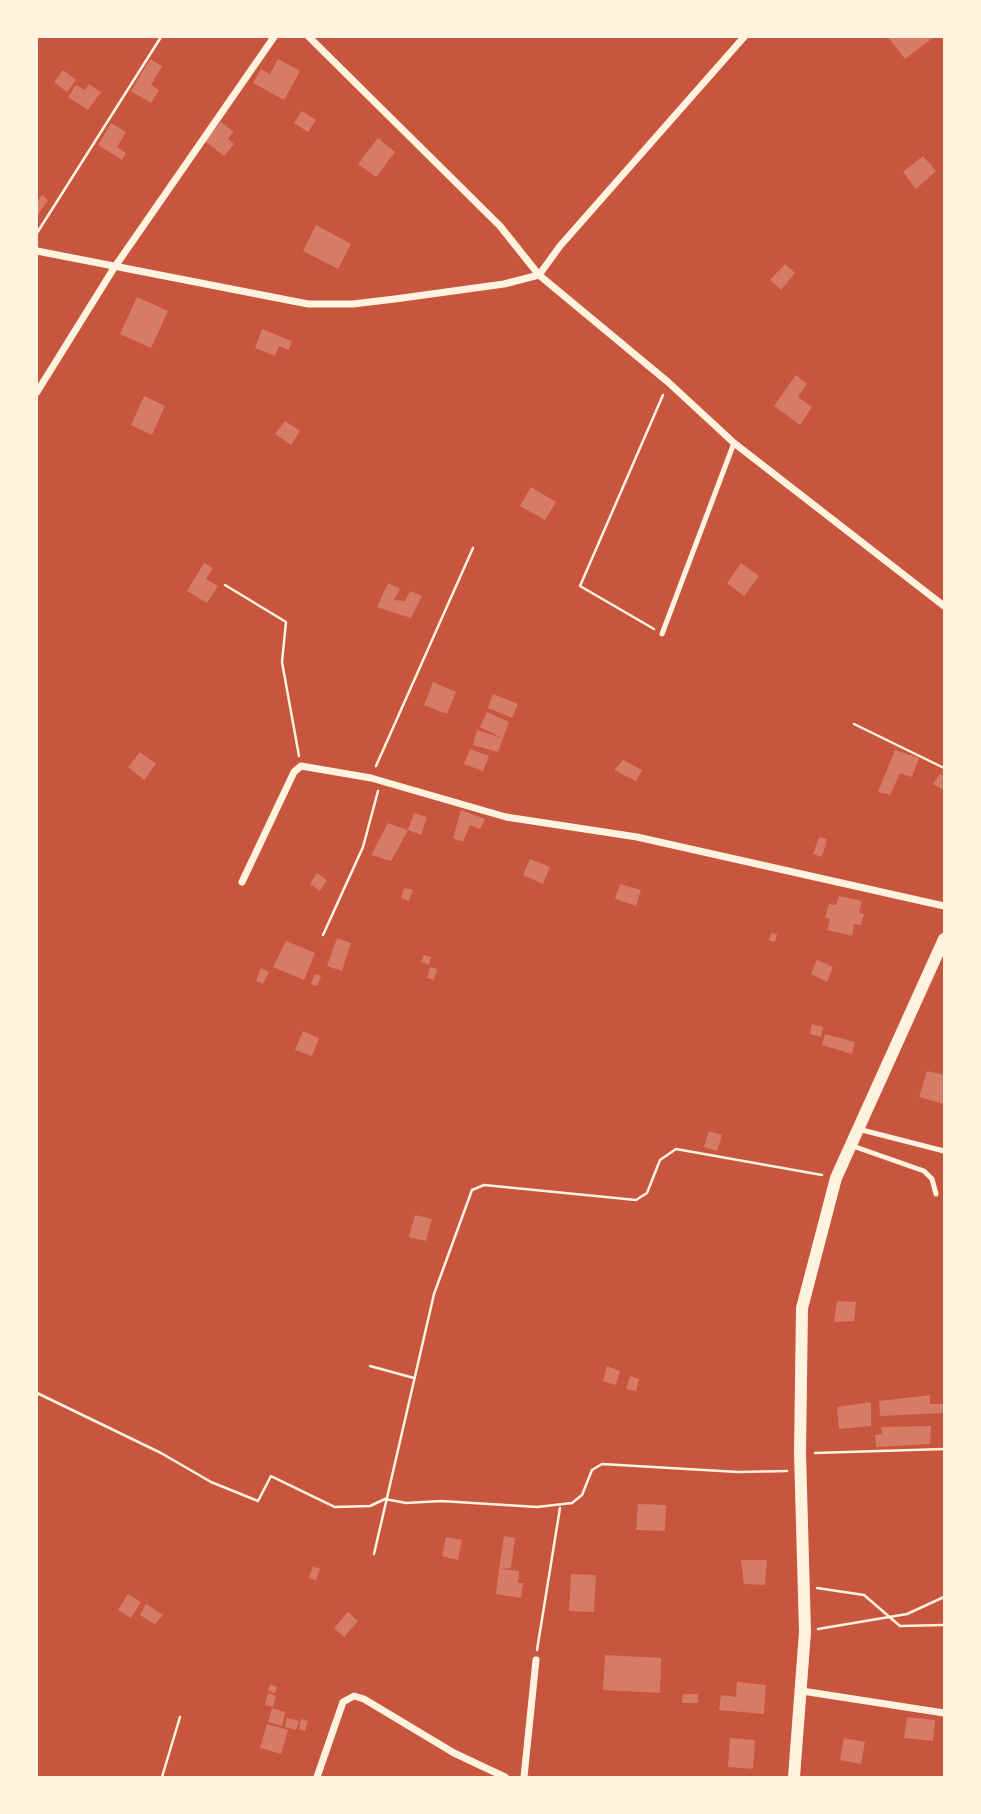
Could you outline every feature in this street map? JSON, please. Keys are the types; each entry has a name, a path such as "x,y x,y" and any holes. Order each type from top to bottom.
{"street":[{"path":"37,392 114,268 274,37"},
{"path":"309,37 500,226 538,275 668,382 734,443 944,606"},
{"path":"37,251 308,304 353,304 395,299 504,284 538,275 560,246 744,37"},
{"path":"242,882 294,772 301,766 371,778 506,817 637,837 944,906"},
{"path":"794,1777 804,1632 800,1471 802,1308 836,1178 940,959 944,939"},
{"path":"524,1777 536,1660"},
{"path":"802,1691 944,1713"},
{"path":"317,1777 343,1702 354,1696 364,1699 453,1753 505,1777"}],"lane":[{"path":"662,634 734,443"},
{"path":"858,1129 944,1151"},
{"path":"850,1145 924,1171 932,1179 936,1194"}],"path":[{"path":"37,233 161,37"},
{"path":"662,634 580,586 668,382"},
{"path":"371,778 473,548"},
{"path":"225,586 286,622 282,662 301,766"},
{"path":"855,724 944,768"},
{"path":"323,935 363,847 381,781"},
{"path":"374,1554 434,1294 472,1190 484,1185 636,1200 648,1193 660,1160 676,1149 836,1178"},
{"path":"370,1366 414,1378"},
{"path":"37,1393 161,1452 211,1482 258,1500 271,1476 335,1507 370,1506 385,1499 406,1503 441,1501 561,1507 582,1495 592,1470 602,1464 738,1472 800,1471"},
{"path":"800,1453 944,1449"},
{"path":"536,1660 561,1507"},
{"path":"803,1586 864,1595 900,1626 944,1625"},
{"path":"804,1632 907,1614 944,1597"},
{"path":"162,1777 180,1717"}],"building":[{"path":"888,37 934,37 905,59"},
{"path":"150,59 162,66 151,85 159,90 151,103 131,91"},
{"path":"278,59 300,71 284,100 253,83 261,69 270,74"},
{"path":"63,70 76,80 67,92 54,82"},
{"path":"89,84 101,92 88,110 68,97 76,85 85,90"},
{"path":"302,111 316,120 308,132 294,123"},
{"path":"221,122 234,132 228,139 234,144 224,156 205,141"},
{"path":"111,123 126,132 117,147 126,153 122,160 98,145"},
{"path":"378,138 395,152 376,177 358,164"},
{"path":"923,156 936,171 916,189 903,172"},
{"path":"42,195 48,200 37,216 37,202"},
{"path":"316,225 351,244 338,269 303,251"},
{"path":"785,264 795,273 781,290 770,280"},
{"path":"137,297 168,311 151,348 120,334"},
{"path":"262,329 292,341 289,350 279,346 275,356 255,348"},
{"path":"796,375 807,384 798,397 812,407 800,425 774,406"},
{"path":"144,396 165,406 152,435 131,425"},
{"path":"285,421 300,431 291,445 275,434"},
{"path":"531,487 556,502 545,520 520,506"},
{"path":"204,563 213,568 206,579 218,586 207,603 187,591"},
{"path":"741,563 759,576 744,596 727,583"},
{"path":"388,583 400,589 394,600 405,601 410,591 422,596 411,618 377,607"},
{"path":"433,682 456,692 447,714 424,705"},
{"path":"493,694 518,704 512,718 488,708"},
{"path":"487,712 509,722 498,752 473,745 477,730 502,738 480,727"},
{"path":"470,749 489,756 483,771 464,764"},
{"path":"895,750 919,758 912,777 900,773 890,795 878,792"},
{"path":"140,752 156,764 144,780 128,767"},
{"path":"623,760 642,770 636,781 614,770"},
{"path":"940,774 944,776 944,790 933,784"},
{"path":"461,810 485,819 480,829 470,825 463,842 453,838"},
{"path":"414,813 427,817 421,835 408,830"},
{"path":"388,823 408,830 391,861 371,855"},
{"path":"819,837 827,839 822,857 813,854"},
{"path":"530,859 550,867 543,884 523,875"},
{"path":"317,873 327,880 320,891 310,884"},
{"path":"620,884 641,890 636,906 615,899"},
{"path":"404,888 413,890 409,901 401,898"},
{"path":"839,896 862,901 859,913 864,914 861,925 854,924 852,936 827,930 830,919 825,918 829,904 836,905"},
{"path":"771,933 777,934 775,942 769,940"},
{"path":"337,938 351,943 342,971 327,966"},
{"path":"286,941 315,953 304,980 273,967"},
{"path":"424,955 431,957 429,965 421,962"},
{"path":"817,960 833,967 827,982 811,974"},
{"path":"430,967 437,969 434,980 427,978"},
{"path":"261,968 269,972 263,984 256,981"},
{"path":"315,974 321,976 317,986 311,984"},
{"path":"812,1024 823,1027 821,1037 810,1034"},
{"path":"303,1031 319,1038 312,1056 295,1050"},
{"path":"825,1034 855,1042 852,1054 822,1045"},
{"path":"927,1071 944,1075 944,1104 919,1097"},
{"path":"709,1131 722,1135 717,1151 704,1147"},
{"path":"415,1215 432,1219 426,1241 409,1237"},
{"path":"837,1301 856,1302 854,1321 834,1322"},
{"path":"607,1366 620,1371 616,1385 603,1381"},
{"path":"630,1376 639,1379 636,1391 626,1389"},
{"path":"930,1395 930,1404 944,1404 944,1413 880,1416 879,1401"},
{"path":"871,1402 871,1426 839,1429 837,1407"},
{"path":"931,1426 930,1444 876,1447 875,1435 882,1434 881,1427"},
{"path":"638,1504 666,1505 665,1531 636,1530"},
{"path":"504,1536 515,1538 511,1568 499,1569"},
{"path":"446,1537 462,1540 458,1560 442,1556"},
{"path":"741,1560 767,1560 765,1585 744,1584"},
{"path":"313,1566 320,1569 316,1580 309,1578"},
{"path":"499,1569 519,1571 518,1583 523,1583 521,1598 496,1594"},
{"path":"571,1574 596,1575 594,1612 569,1611"},
{"path":"128,1594 141,1602 131,1618 118,1610"},
{"path":"146,1604 163,1615 155,1624 140,1615"},
{"path":"348,1612 358,1621 344,1637 334,1628"},
{"path":"605,1655 661,1658 660,1693 603,1690"},
{"path":"737,1682 766,1685 764,1714 719,1710 721,1695 736,1697"},
{"path":"270,1684 277,1687 275,1693 268,1691"},
{"path":"268,1693 276,1696 273,1707 265,1705"},
{"path":"683,1694 698,1694 698,1703 682,1703"},
{"path":"272,1708 285,1712 282,1726 268,1722"},
{"path":"907,1717 935,1720 933,1741 904,1738"},
{"path":"287,1718 299,1721 296,1730 285,1727"},
{"path":"301,1719 308,1721 305,1731 299,1729"},
{"path":"267,1724 288,1730 281,1754 260,1748"},
{"path":"730,1738 755,1740 753,1769 728,1767"},
{"path":"844,1738 865,1742 861,1764 840,1760"}]}
